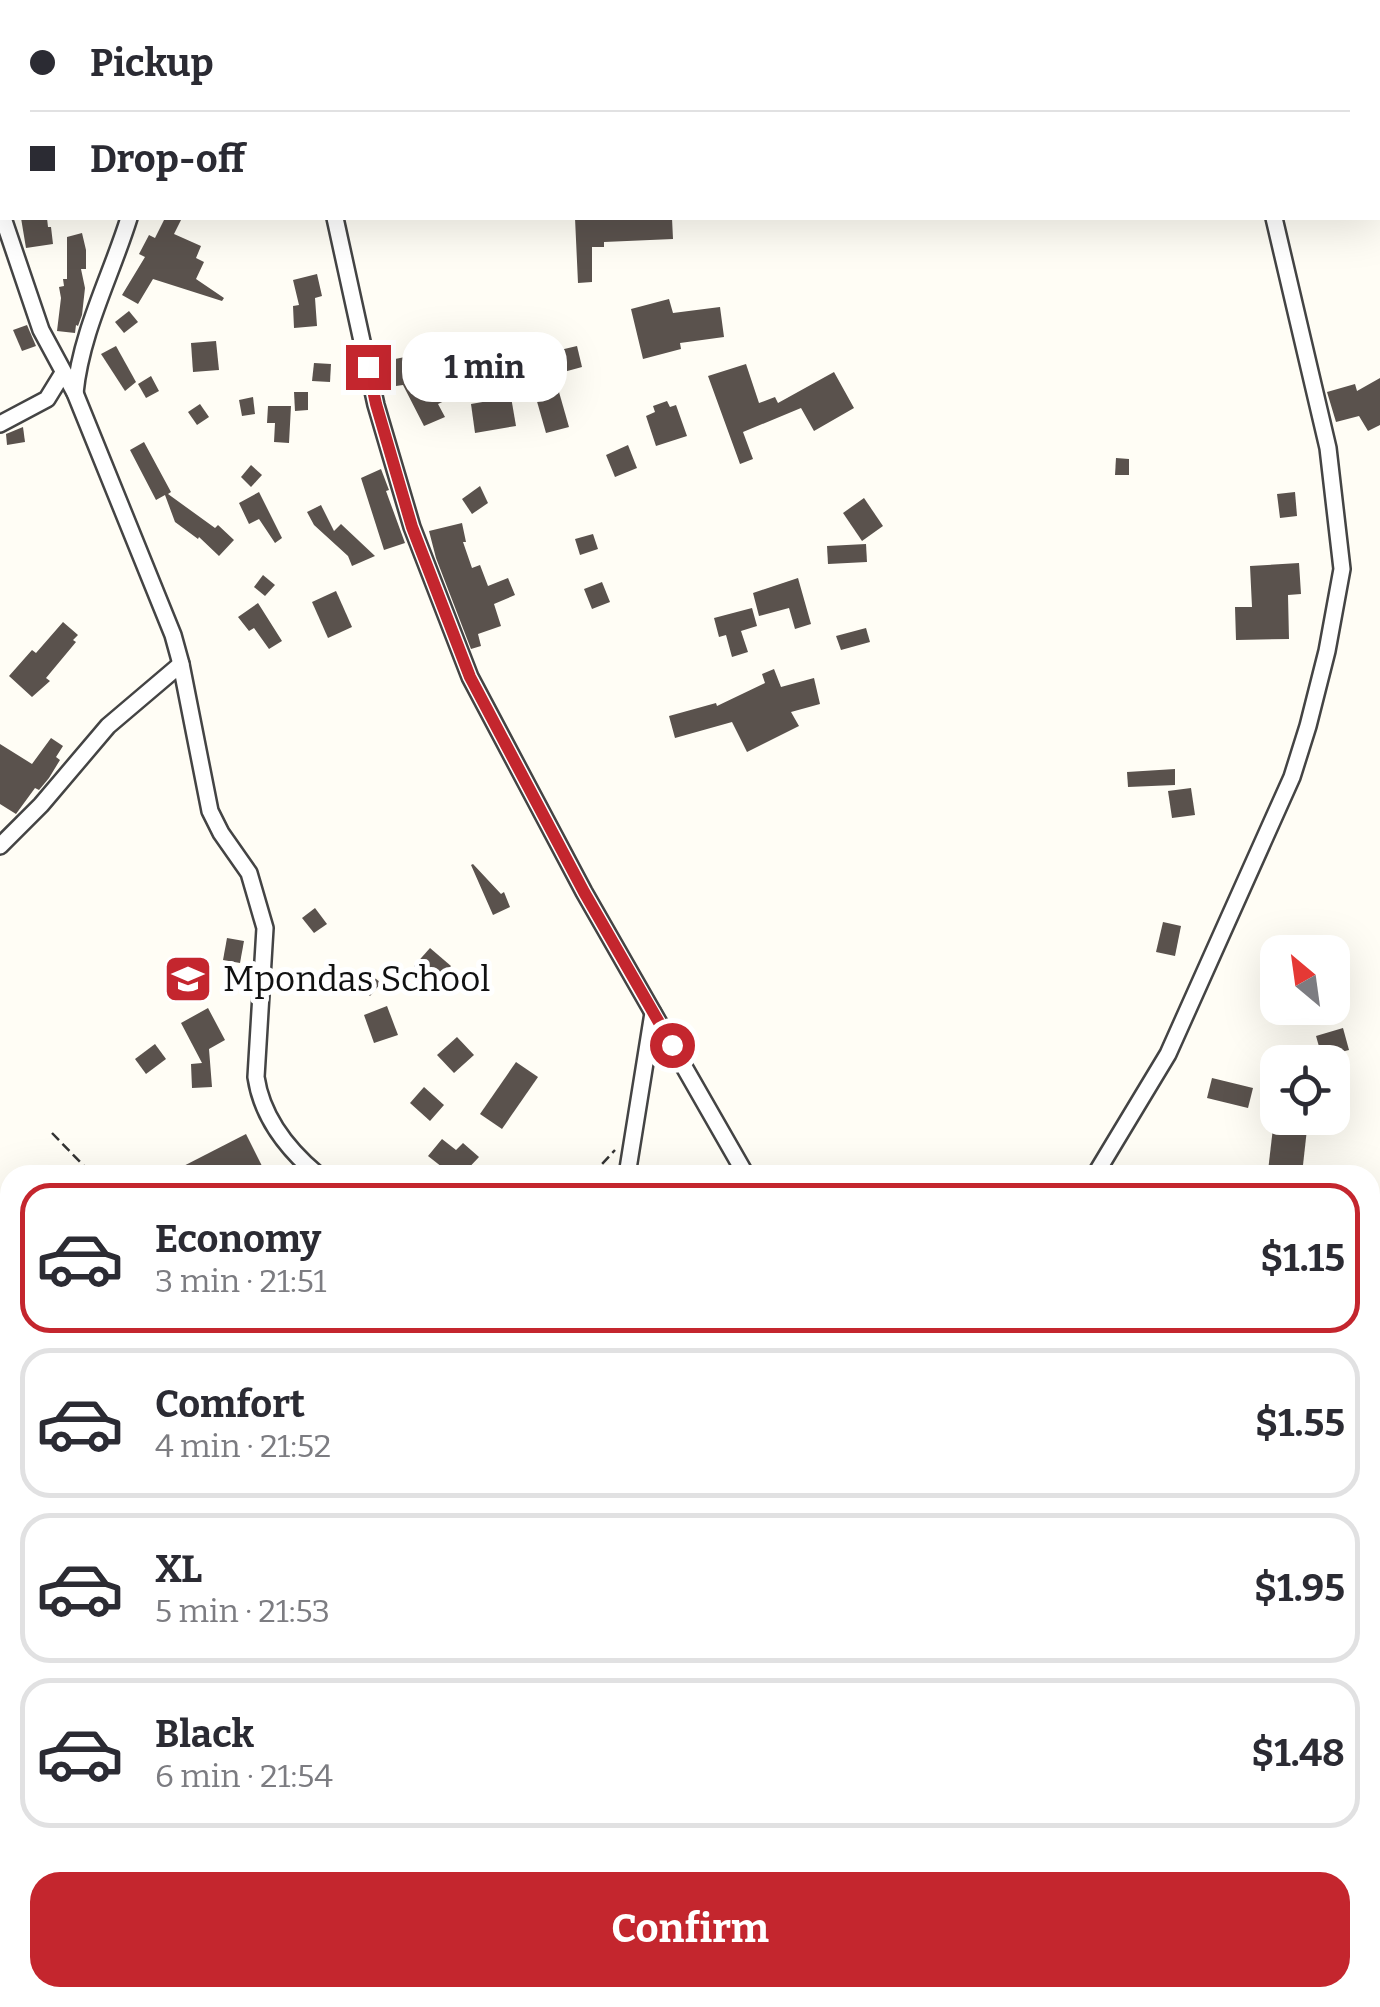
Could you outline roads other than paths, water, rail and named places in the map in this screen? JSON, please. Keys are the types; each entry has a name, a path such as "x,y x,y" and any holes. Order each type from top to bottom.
{"street":[{"path":"4,220 42,330 75,393 172,635 210,811 249,872 265,928 258,1093 270,1123 306,1165"},
{"path":"75,393 84,342 128,220"},
{"path":"336,220 376,404 412,527 470,677 584,892 740,1165"},
{"path":"1101,1165 1168,1054 1292,777 1328,651 1342,569 1328,448 1274,220"},
{"path":"0,424 46,398 64,373"},
{"path":"0,846 41,806 108,726 181,664"},
{"path":"629,1165 653,1012"}],"place":[{"name":"Mpondas School","path":"188,979"}]}
